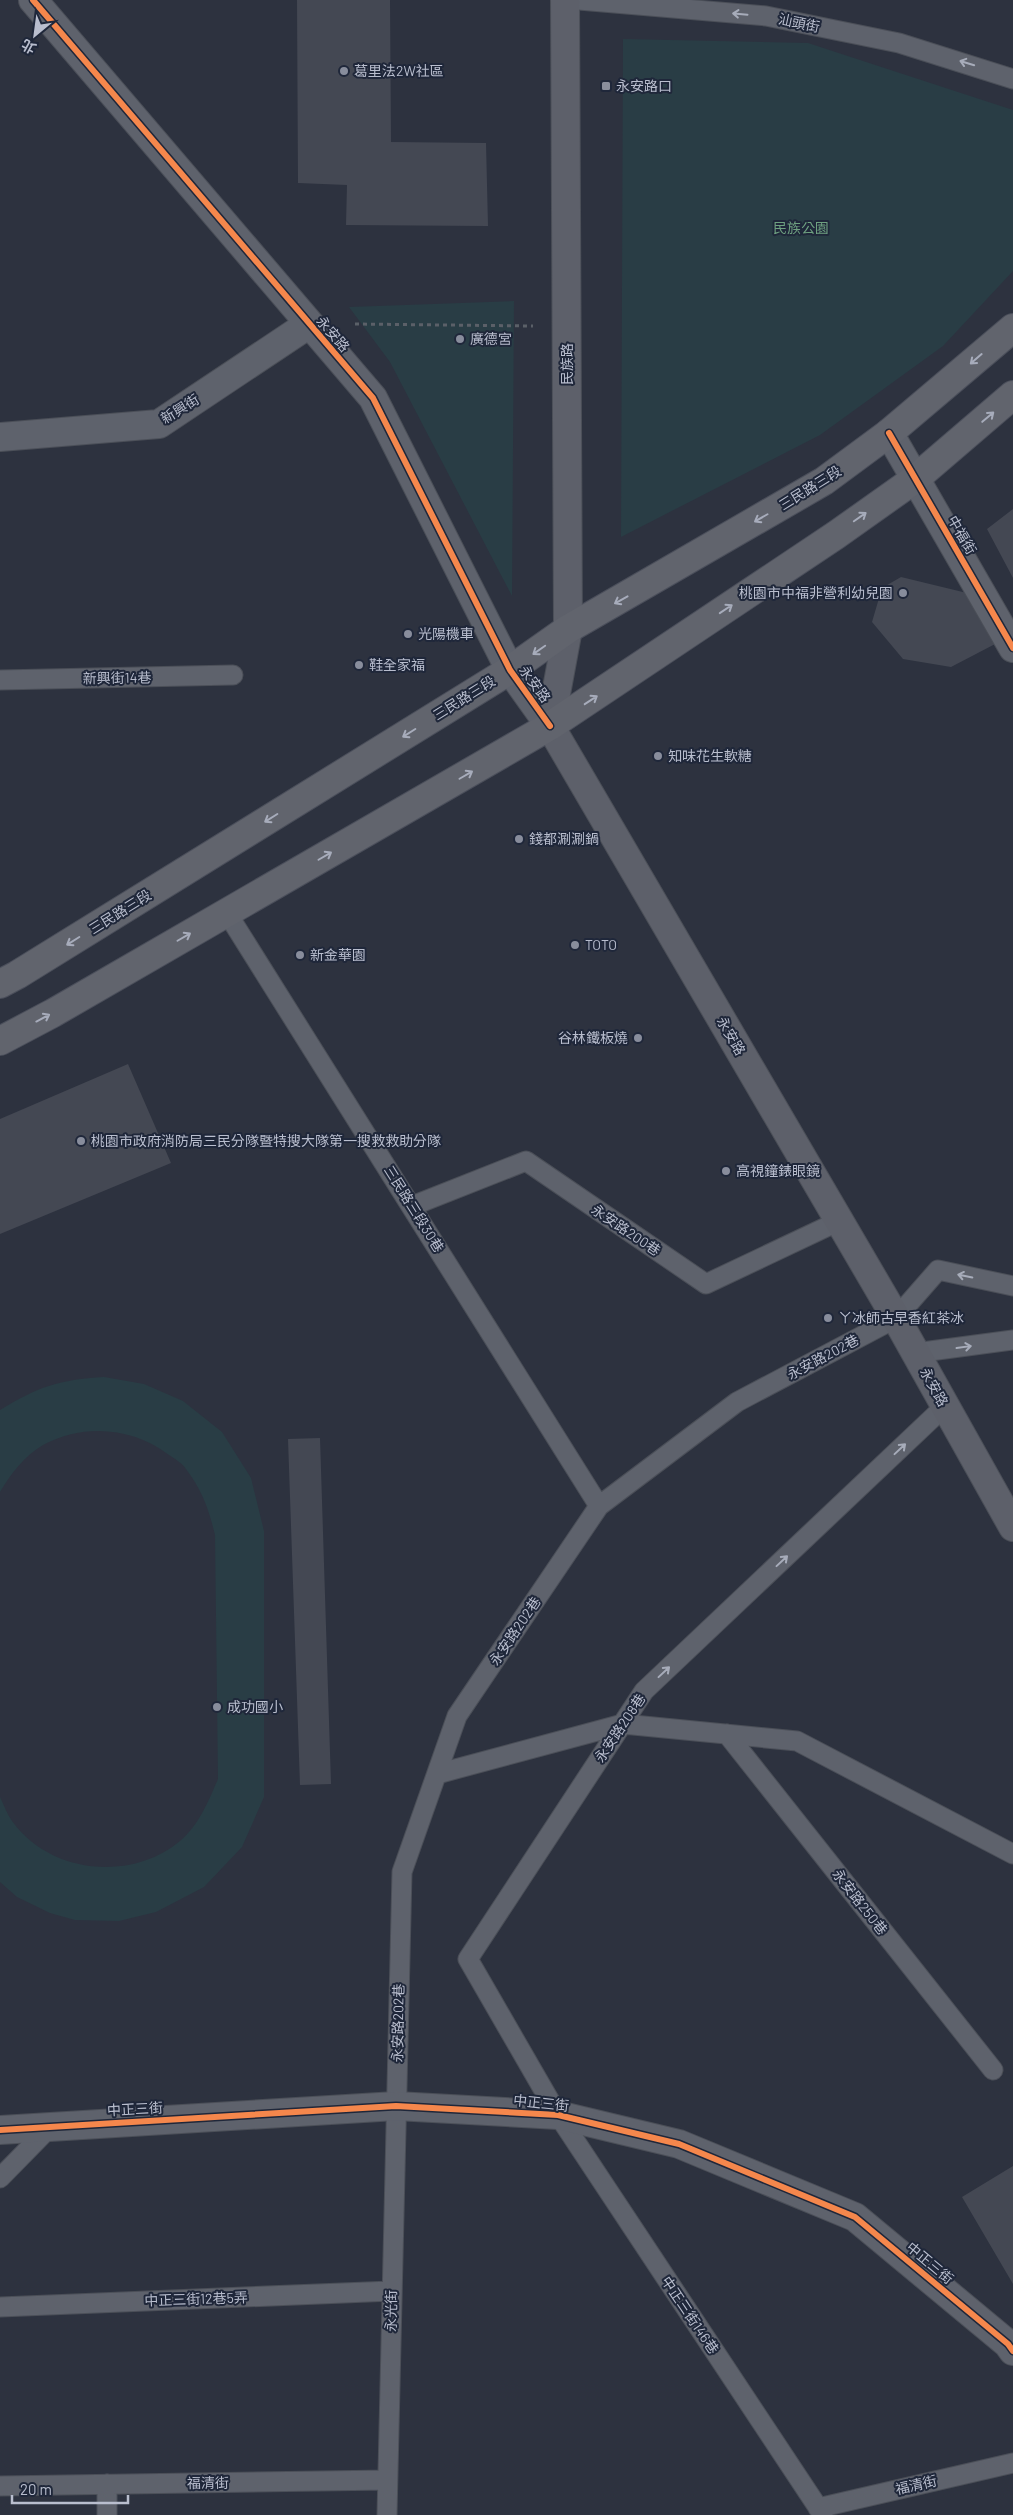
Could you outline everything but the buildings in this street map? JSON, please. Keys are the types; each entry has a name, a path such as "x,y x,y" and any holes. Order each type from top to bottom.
{"main road":[{"name":"民族路","path":"550,726 568,629 565,0"},
{"name":"三民路三段","path":"0,984 17,976 510,670 568,629 824,481 889,433 1013,328"},
{"path":"0,1041 550,726 836,535 915,479 1013,395"},
{"name":"永安路","path":"550,726 896,1318 1013,1527"}],"street":[{"name":"永安路","path":"33,0 373,398 510,670 550,726"},
{"name":"新興街","path":"0,437 159,424 309,324"},
{"name":"中福街","path":"889,433 1013,648"},
{"name":"中正三街","path":"0,2130 396,2106 558,2115 679,2144 855,2217 1008,2344 1013,2351"}],"lane":[{"name":"汕頭街","path":"579,0 766,8 899,43 1013,79"},
{"name":"新興街14巷","path":"0,680 233,675"},
{"name":"三民路三段30巷","path":"226,913 599,1506"},
{"name":"永安路200巷","path":"412,1206 526,1161 706,1284 839,1221"},
{"path":"896,1318 938,1270 1013,1286"},
{"name":"永安路202巷","path":"396,2106 402,1872 457,1716 599,1506 736,1402 896,1318"},
{"path":"915,1353 1013,1340"},
{"name":"永安路208巷","path":"558,2115 468,1959 644,1691 945,1406"},
{"path":"436,1774 623,1724 797,1741 1013,1854"},
{"name":"永安路250巷","path":"727,1734 993,2070"},
{"name":"永光街","path":"386,2515 396,2106"},
{"name":"中正三街146巷","path":"558,2115 820,2512"},
{"path":"0,2178 51,2126"},
{"name":"中正三街12巷5弄","path":"0,2307 392,2291"},
{"name":"福清街","path":"820,2512 1013,2463"},
{"name":"福清街","path":"0,2486 387,2480"},
{"path":"107,2484 108,2515"}],"path":[{"path":"309,324 566,326"}],"green space":[{"name":"民族公園","path":"623,39 808,43 1013,110 1013,271 943,346 820,435 621,537"},
{"path":"514,301 512,596 390,362 349,307"},
{"path":"104,1377 144,1384 183,1401 222,1432 251,1478 264,1531 264,1797 242,1847 204,1887 156,1912 119,1921 75,1920 50,1913 17,1897 0,1882 0,1797 12,1821 28,1839 47,1852 69,1861 92,1866 115,1867 138,1863 160,1854 180,1841 198,1820 207,1805 218,1779 215,1535 204,1500 184,1467 155,1446 124,1434 108,1431 75,1433 58,1438 36,1449 18,1466 0,1492 0,1410 27,1395 61,1382"}],"cycle path":[{"path":"33,0 373,398 510,670 550,726"},
{"path":"889,433 1013,648"},
{"path":"0,2130 396,2106 558,2115 679,2144 855,2217 1008,2344 1013,2351"}],"place":[{"name":"葛里法2W社區","path":"344,71"},
{"name":"永安路口","path":"606,86"},
{"name":"廣德宮","path":"460,339"},
{"name":"桃園市中福非營利幼兒園","path":"903,593"},
{"name":"光陽機車","path":"408,634"},
{"name":"鞋全家福","path":"359,665"},
{"name":"知味花生軟糖","path":"658,756"},
{"name":"錢都涮涮鍋","path":"519,839"},
{"name":"TOTO","path":"575,945"},
{"name":"新金華園","path":"300,955"},
{"name":"谷林鐵板燒","path":"638,1038"},
{"name":"桃園市政府消防局三民分隊暨特搜大隊第一搜救救助分隊","path":"81,1141"},
{"name":"高視鐘錶眼鏡","path":"726,1171"},
{"name":"ㄚ冰師古早香紅茶冰","path":"828,1318"},
{"name":"成功國小","path":"217,1707"}]}
